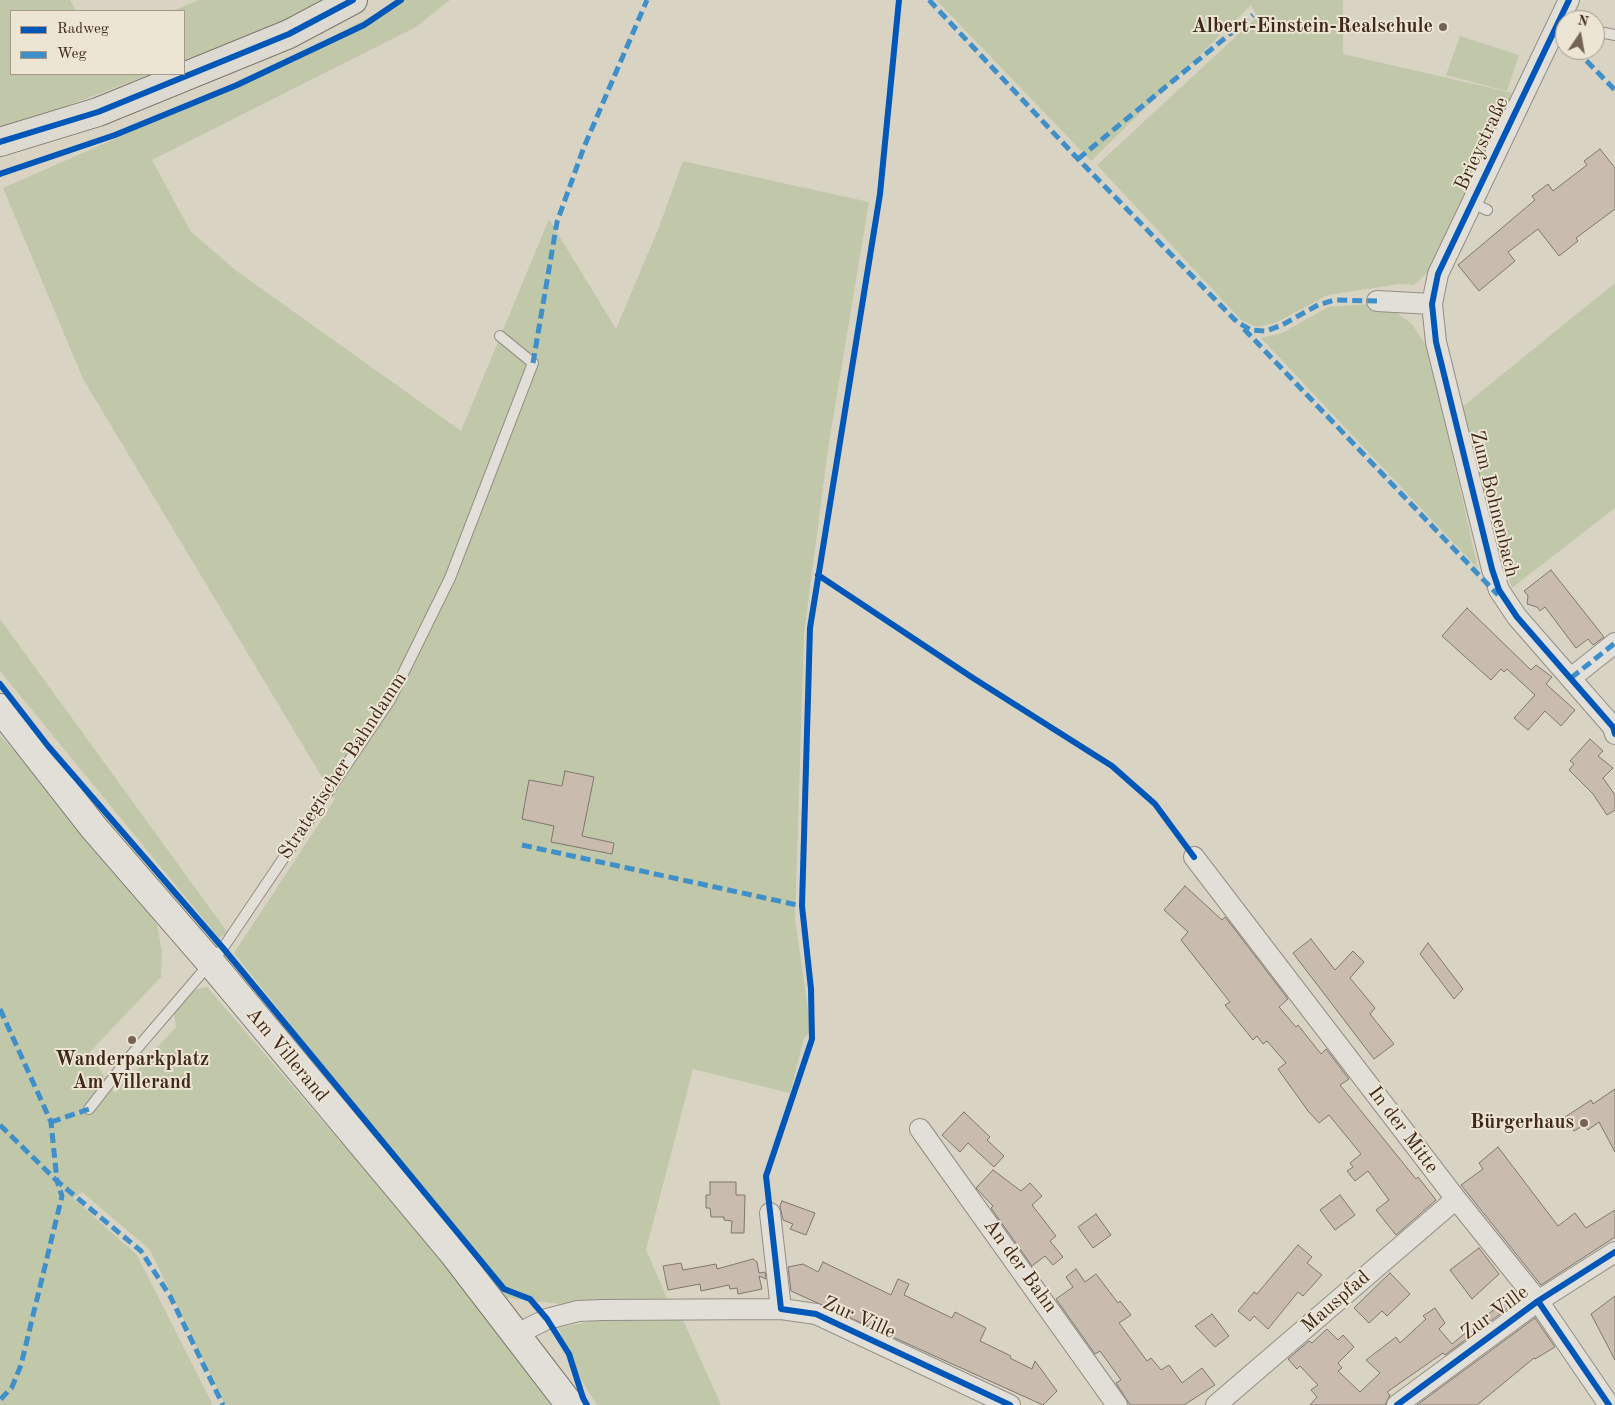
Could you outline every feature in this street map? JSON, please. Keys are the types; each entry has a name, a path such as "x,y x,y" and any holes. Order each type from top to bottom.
{"main road":[{"path":"0,142 98,112 289,34 353,0"},
{"name":"Am Villerand","path":"0,708 94,828 211,963 454,1254 570,1405"}],"street":[{"name":"Brieystraße","path":"1432,304 1438,274 1480,207 1555,37"},
{"path":"1377,300 1432,304"},
{"name":"Zum Bohnenbach","path":"1432,304 1436,342 1492,569 1499,590 1517,617 1571,678 1612,727 1615,734"},
{"path":"1571,678 1615,643"},
{"name":"In der Mitte","path":"1194,857 1456,1199 1538,1301 1609,1405"},
{"name":"An der Bahn","path":"920,1129 1117,1405"},
{"name":"Mauspfad","path":"1216,1405 1456,1199"},
{"path":"770,1213 781,1309"},
{"name":"Zur Ville","path":"1398,1405 1538,1301 1615,1252"},
{"name":"Zur Ville","path":"517,1334 547,1319 578,1312 781,1309 816,1314 1010,1405"}],"lane":[{"name":"Strategischer Bahndamm","path":"89,1109 128,1058 211,963 232,936 390,700 450,578 533,363 500,336"}],"green space":[{"path":"0,0 70,0 75,10 10,10 10,75 147,75 0,132"},
{"path":"199,0 339,0 185,61 185,10 174,10"},
{"path":"401,0 450,0 416,27 152,160 191,232 238,272 461,431 549,219 616,329 659,227 683,161 869,202 828,449 804,634 795,919 811,1031 804,1038 790,1093 693,1069 646,1250 668,1300 562,1304 507,1298 234,953 335,799 83,379 3,188 265,73"},
{"path":"936,0 1343,0 1343,54 1513,93 1429,271 1414,285 1399,284 1328,295 1275,323 1257,327 1241,320 1097,165 1257,17 1251,5 1091,161"},
{"path":"1460,36 1519,55 1507,91 1446,75"},
{"path":"1615,283 1615,508 1512,588 1501,557 1462,407"},
{"path":"1370,304 1397,313 1412,324 1429,350 1478,569 1261,338 1282,333 1328,307"},
{"path":"0,619 228,933 219,938 0,671"},
{"path":"0,735 50,791 157,924 162,952 161,977 89,1053 115,1093 176,1027 174,1013 180,1002 193,990 207,987 507,1335 550,1405 225,1405 150,1250 82,1192 73,1198 137,1255 213,1405 0,1405"},
{"path":"682,1318 721,1405 597,1405 580,1378 558,1328 601,1319"}],"building":[{"path":"1600,149 1615,168 1615,209 1576,238 1578,241 1559,256 1538,229 1508,252 1515,261 1479,291 1458,265 1535,200 1532,196 1548,184 1553,191 1587,165 1584,161"},
{"path":"1551,570 1604,637 1593,645 1588,639 1576,648 1545,607 1540,611 1537,607 1527,604 1528,596 1524,591"},
{"path":"1467,608 1531,670 1536,665 1552,677 1546,684 1575,710 1561,726 1545,711 1528,730 1514,718 1535,695 1507,669 1504,672 1501,669 1491,680 1442,636"},
{"path":"1590,739 1603,751 1598,756 1613,768 1603,778 1615,795 1615,810 1607,815 1593,794 1569,770 1574,764 1570,761"},
{"path":"565,771 594,777 582,836 614,843 612,854 551,842 554,826 522,819 529,780 562,786"},
{"path":"1185,886 1222,920 1225,917 1288,999 1279,1007 1296,1027 1298,1025 1321,1054 1326,1049 1349,1079 1340,1085 1416,1179 1418,1177 1436,1200 1396,1235 1376,1210 1389,1200 1368,1171 1355,1181 1347,1171 1353,1167 1350,1163 1361,1154 1329,1115 1319,1123 1308,1111 1278,1069 1286,1063 1267,1041 1263,1044 1257,1036 1253,1040 1225,1005 1230,1002 1181,940 1188,932 1164,910"},
{"path":"1311,939 1335,970 1353,951 1364,962 1350,978 1375,1008 1370,1014 1394,1044 1374,1059 1293,953"},
{"path":"1428,943 1463,989 1454,999 1420,954"},
{"name":"Bürgerhaus","path":"1615,1089 1615,1152 1599,1122 1588,1130 1584,1125 1574,1131 1565,1117 1591,1100 1593,1104"},
{"path":"964,1112 990,1137 987,1140 1004,1156 994,1167 968,1143 960,1152 942,1135"},
{"path":"1498,1147 1558,1226 1575,1213 1586,1228 1615,1210 1615,1237 1541,1285 1461,1185 1483,1169 1479,1163"},
{"path":"993,1170 1021,1191 1030,1183 1042,1196 1032,1205 1056,1236 1050,1241 1063,1257 1053,1265 1045,1256 1032,1266 991,1208 993,1206 976,1188"},
{"path":"710,1182 736,1182 736,1195 745,1195 744,1233 731,1233 732,1221 724,1220 724,1217 711,1217 710,1208 706,1208 706,1195 710,1195"},
{"path":"1340,1195 1355,1215 1335,1230 1320,1210"},
{"path":"782,1201 815,1213 806,1235 790,1229 793,1224 783,1220 780,1206"},
{"path":"1096,1214 1111,1235 1093,1248 1078,1227"},
{"path":"1298,1245 1312,1257 1307,1263 1322,1275 1303,1296 1298,1292 1268,1329 1254,1316 1250,1321 1238,1311 1254,1292 1257,1294"},
{"path":"1479,1248 1499,1274 1472,1299 1450,1270"},
{"path":"753,1259 757,1262 759,1273 765,1272 766,1279 759,1276 762,1289 738,1294 737,1288 730,1289 729,1285 701,1291 700,1284 668,1290 663,1266 681,1263 683,1270 716,1264 717,1269"},
{"path":"823,1262 891,1295 898,1279 909,1284 904,1295 952,1318 955,1312 986,1328 980,1341 1032,1369 1035,1361 1057,1391 1043,1405 791,1291 788,1267 803,1264 818,1272"},
{"path":"1076,1269 1085,1282 1096,1274 1118,1303 1120,1301 1131,1315 1119,1323 1147,1361 1151,1358 1161,1370 1169,1365 1182,1383 1202,1368 1215,1385 1184,1405 1130,1405 1116,1383 1121,1380 1100,1351 1095,1354 1056,1299 1073,1287 1066,1277"},
{"path":"1390,1273 1410,1294 1387,1316 1382,1311 1369,1323 1354,1308"},
{"path":"1514,1293 1519,1300 1445,1355 1443,1353 1387,1392 1390,1395 1385,1405 1310,1405 1317,1397 1311,1390 1318,1385 1300,1366 1297,1369 1288,1359 1309,1341 1312,1343 1327,1329 1338,1340 1343,1335 1354,1347 1338,1363 1342,1368 1338,1371 1360,1392 1380,1373 1366,1360 1396,1337 1400,1343 1426,1319 1423,1316 1435,1308 1445,1323 1439,1329 1452,1344"},
{"path":"1615,1296 1615,1360 1591,1314"},
{"path":"1212,1314 1229,1336 1215,1347 1195,1326"},
{"path":"1535,1318 1555,1347 1534,1358 1477,1405 1417,1405"}],"marked path":[{"path":"533,363 557,222 584,147 647,0"},
{"path":"929,0 1078,159 1237,322 1251,330 1266,331 1282,325 1318,305 1334,300 1377,301"},
{"path":"1078,159 1253,15"},
{"path":"1586,60 1615,90"},
{"path":"1244,329 1498,595"},
{"path":"1571,678 1615,643"},
{"path":"522,845 802,906"},
{"path":"0,1009 51,1122 57,1181 141,1251 170,1296 223,1405"},
{"path":"51,1122 89,1109"},
{"path":"0,1125 57,1181 62,1196 21,1365 12,1387 0,1400"}],"cycle path":[{"path":"0,142 98,112 289,34 353,0"},
{"path":"0,174 115,135 237,85 364,25 401,0"},
{"path":"899,0 880,194 810,628 802,906 811,989 812,1039 766,1176 781,1309 816,1314 1010,1405"},
{"path":"1569,0 1438,274 1432,304 1436,342 1492,569 1499,590 1517,617 1613,727 1615,734"},
{"path":"818,575 973,678 1112,766 1155,804 1194,857"},
{"path":"0,684 48,746 223,948 504,1289 530,1299 547,1319 569,1354 587,1405"},
{"path":"1397,1405 1538,1301 1615,1252"},
{"path":"1538,1301 1609,1405"}],"place":[{"name":"Albert-Einstein-Realschule","path":"1443,27"},
{"name":"Wanderparkplatz Am Villerand","path":"132,1040"},
{"name":"Bürgerhaus","path":"1584,1123"}]}
